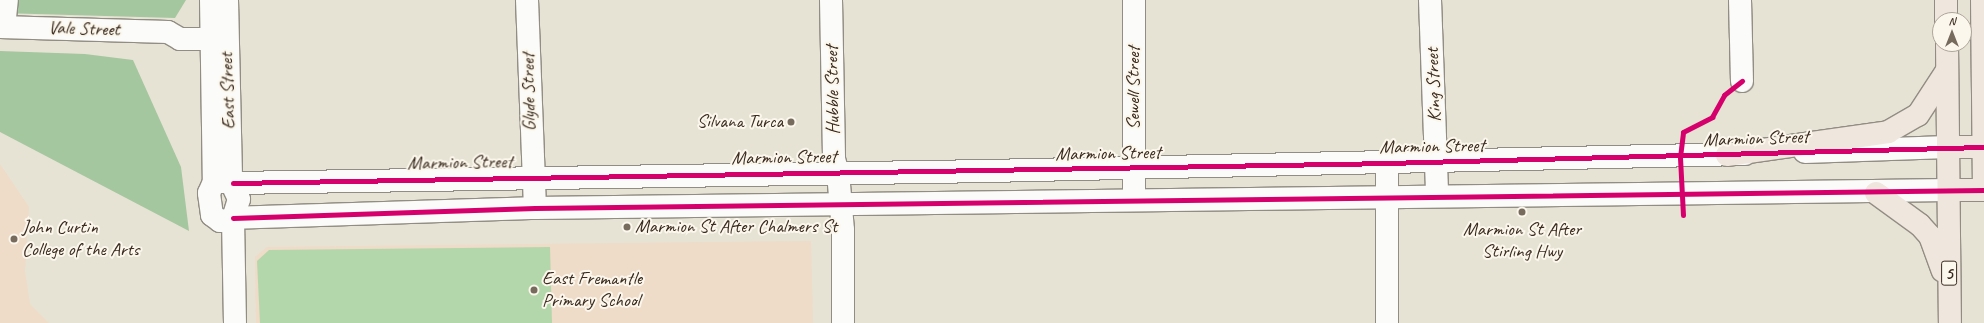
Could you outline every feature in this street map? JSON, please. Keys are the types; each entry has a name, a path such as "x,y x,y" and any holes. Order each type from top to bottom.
{"main road":[{"path":"1946,0 1946,12"},
{"path":"1982,0 1984,182"},
{"name":"5","path":"1946,52 1950,323"},
{"path":"1727,155 1888,132 1918,115 1933,96 1947,69"},
{"name":"Marmion Street","path":"1948,147 1984,147"},
{"path":"1949,190 1984,190"},
{"path":"1876,193 1916,221 1930,236 1939,255 1950,300"}],"street":[{"path":"2,27 7,0"},
{"name":"East Street","path":"211,0 219,32 226,182"},
{"name":"East Street","path":"219,32 227,0"},
{"name":"Glyde Street","path":"527,0 535,208"},
{"name":"Hubble Street","path":"831,0 834,159 838,173 840,204 843,323"},
{"name":"Sewell Street","path":"1134,0 1134,200"},
{"name":"King Street","path":"1430,0 1437,194"},
{"path":"1740,0 1742,80"},
{"name":"Vale Street","path":"2,27 168,32 179,27 219,32"},
{"name":"Marmion Street","path":"226,182 1387,163 1727,155 1948,147"},
{"path":"1387,163 1387,323"},
{"path":"220,323 227,219 239,199 226,182 208,200 227,219 235,323"},
{"path":"227,219 535,208 1134,200 1437,194 1876,193 1949,190"}],"shaded area":[{"name":"John Curtin College of the Arts","path":"0,164 29,207 25,271 30,304 49,323 0,323"},
{"name":"East Fremantle Primary School","path":"811,241 813,323 256,323 255,257 267,247"}],"green space":[{"path":"0,0 186,0 175,18 0,13"},
{"path":"0,51 85,54 133,60 181,167 189,231 0,132"},
{"path":"550,247 552,323 260,323 257,261 269,250"}],"cycle path":[{"path":"1683,215 1680,157 1683,132 1712,117 1724,95 1742,81"},
{"path":"233,183 1387,163 1984,147"},
{"path":"233,218 535,208 1984,190"}],"place":[{"name":"Silvana Turca","path":"791,122"},
{"name":"Marmion St After Stirling Hwy","path":"1522,212"},
{"name":"Marmion St After Chalmers St","path":"627,227"},
{"name":"John Curtin College of the Arts","path":"14,239"},
{"name":"East Fremantle Primary School","path":"534,290"}]}
